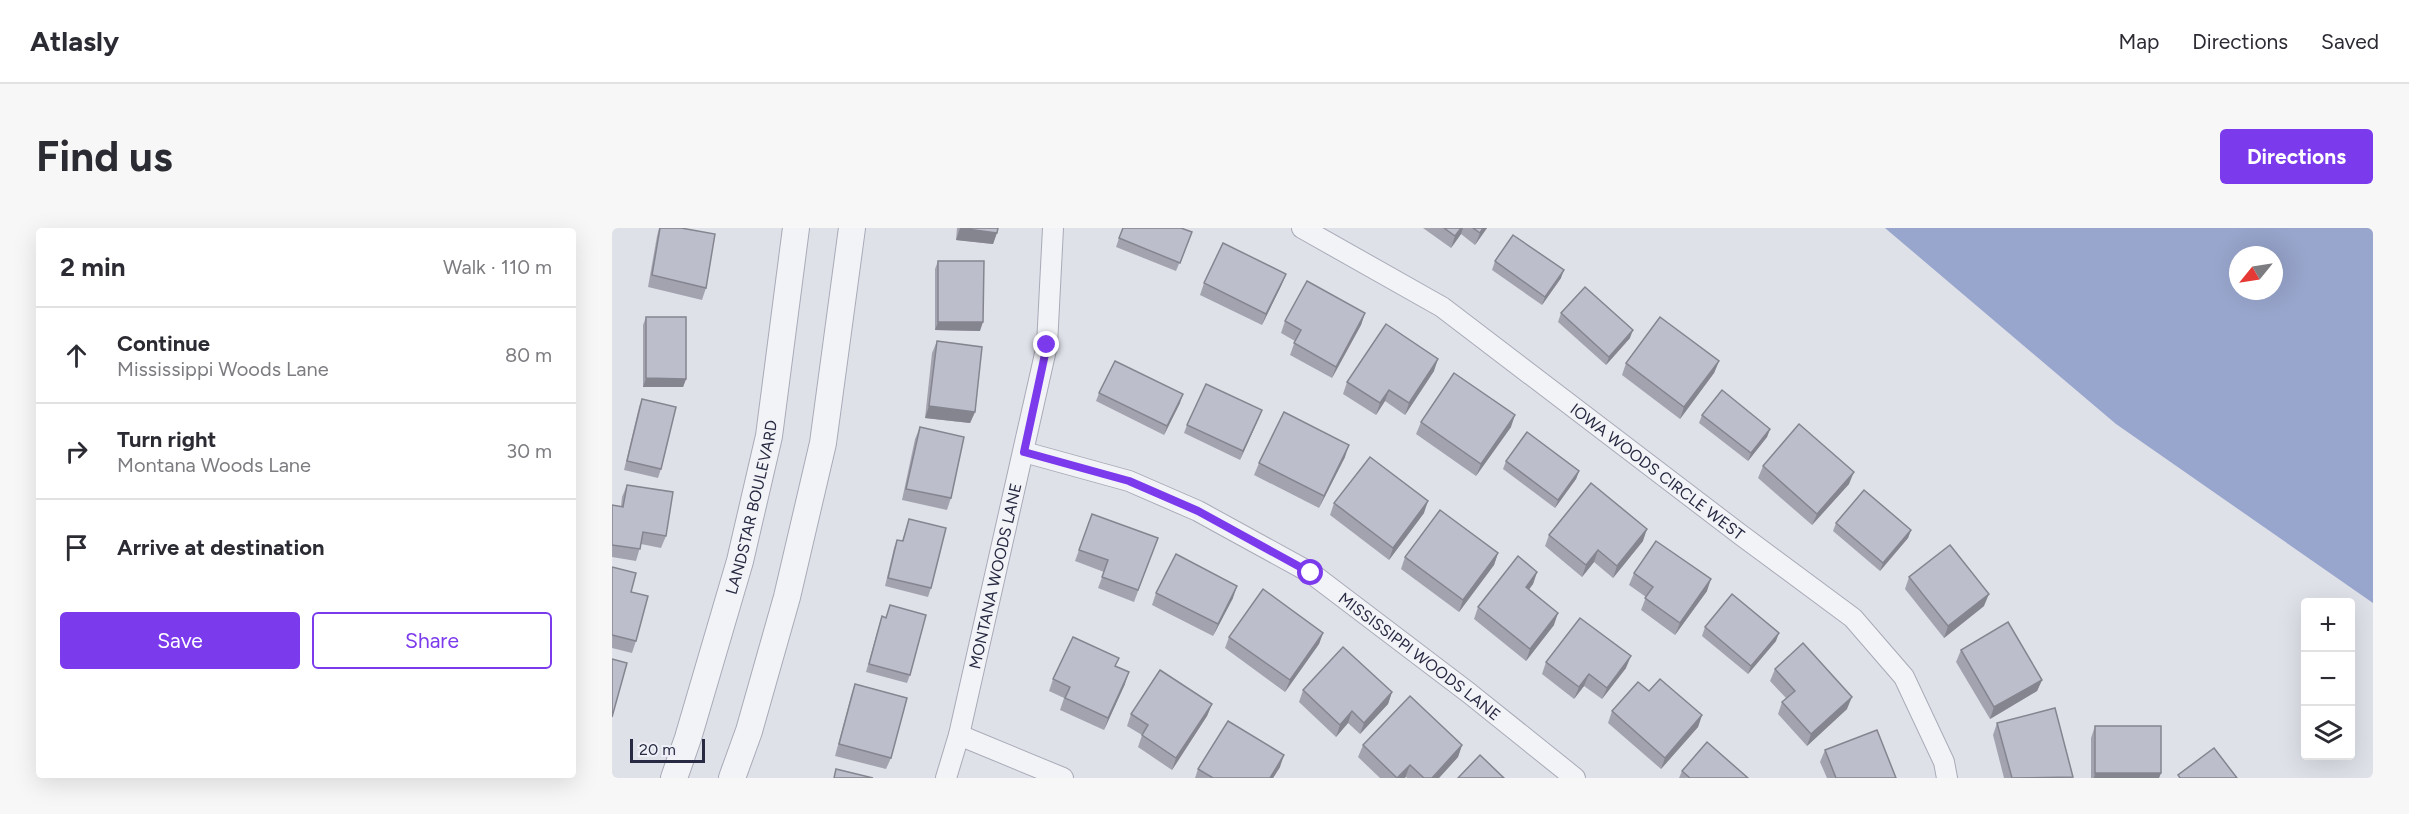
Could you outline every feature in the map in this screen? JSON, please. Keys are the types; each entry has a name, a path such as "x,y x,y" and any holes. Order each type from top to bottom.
{"street":[{"name":"LANDSTAR BOULEVARD","path":"674,778 740,561 769,435 796,228"},
{"path":"732,778 749,731 787,597 823,443 852,228"},
{"name":"MONTANA WOODS LANE","path":"946,778 959,735 1047,345 1053,228"},
{"name":"IOWA WOODS CIRCLE WEST","path":"1302,228 1442,307 1853,618 1904,677 1944,762 1947,778"},
{"name":"MISSISSIPPI WOODS LANE","path":"1024,452 1129,481 1198,511 1311,573 1575,778"},
{"path":"959,735 1062,778"}],"water":[{"path":"1885,228 2373,228 2373,603 2116,424"}],"building":[{"path":"660,228 681,228 715,234 706,288 652,275"},
{"path":"960,228 998,228 997,233"},
{"path":"1123,228 1181,228 1192,232 1180,263 1119,238"},
{"path":"1444,228 1461,228 1455,236"},
{"path":"1473,228 1483,228 1480,233"},
{"path":"1513,235 1564,270 1545,297 1495,261"},
{"path":"1223,243 1286,274 1266,314 1204,283"},
{"path":"938,261 984,261 983,322 938,322"},
{"path":"1307,281 1365,313 1336,367 1294,343 1301,330 1285,321"},
{"path":"1585,287 1633,330 1609,357 1561,313"},
{"path":"646,317 686,317 686,379 646,378"},
{"path":"1660,317 1719,361 1684,407 1626,363"},
{"path":"1386,324 1438,359 1409,403 1389,390 1380,403 1347,382"},
{"path":"937,341 982,347 975,412 929,406"},
{"path":"1115,361 1183,394 1167,426 1099,393"},
{"path":"1454,373 1515,415 1481,464 1421,422"},
{"path":"1206,384 1262,410 1243,451 1187,425"},
{"path":"1722,390 1770,429 1751,453 1702,415"},
{"path":"642,399 676,407 661,469 627,461"},
{"path":"1284,412 1349,445 1324,496 1259,463"},
{"path":"1799,424 1854,472 1817,514 1763,466"},
{"path":"920,427 964,437 951,498 906,489"},
{"path":"1527,432 1579,471 1558,500 1506,461"},
{"path":"1370,457 1428,501 1393,548 1334,503"},
{"path":"1591,483 1647,529 1617,566 1598,550 1586,565 1549,535"},
{"path":"627,485 673,492 666,536 643,532 640,549 612,545 612,505 623,507"},
{"path":"1864,490 1911,530 1883,563 1836,523"},
{"path":"1440,510 1498,553 1463,600 1405,557"},
{"path":"1092,514 1158,538 1138,590 1102,577 1108,560 1079,550"},
{"path":"909,519 946,528 931,588 888,578 897,540 903,541"},
{"path":"1656,541 1711,579 1680,623 1645,598 1653,587 1634,573"},
{"path":"1950,545 1989,594 1948,626 1909,577"},
{"path":"1176,554 1237,586 1218,624 1156,593"},
{"path":"1518,556 1537,572 1526,587 1558,613 1530,649 1478,607"},
{"path":"612,567 636,573 631,592 648,596 636,641 612,635"},
{"path":"1263,589 1323,633 1290,680 1229,637"},
{"path":"1732,594 1779,633 1751,666 1705,627"},
{"path":"890,605 926,615 910,675 869,664 882,616 886,618"},
{"path":"1580,618 1631,656 1607,688 1589,674 1579,687 1546,662"},
{"path":"2008,622 2042,680 1994,707 1961,650"},
{"path":"1073,637 1119,658 1115,666 1129,672 1108,718 1065,698 1070,687 1053,679"},
{"path":"1803,643 1852,697 1811,734 1782,702 1795,691 1775,669"},
{"path":"1343,647 1392,692 1364,723 1352,711 1340,725 1303,690"},
{"path":"612,659 627,663 612,717"},
{"path":"1160,670 1212,704 1176,758 1142,735 1148,725 1131,714"},
{"path":"1660,679 1702,715 1665,758 1612,711 1638,682 1649,691"},
{"path":"855,684 907,698 891,758 839,744"},
{"path":"1410,696 1462,745 1432,778 1424,778 1410,765 1397,778 1363,745"},
{"path":"2055,708 2073,777 2012,778 1997,723"},
{"path":"1228,721 1284,755 1270,778 1213,778 1198,769"},
{"path":"2095,726 2161,726 2161,773 2095,773"},
{"path":"1877,730 1896,778 1836,778 1825,750"},
{"path":"1707,742 1748,778 1690,778 1682,771"},
{"path":"2214,748 2237,778 2180,778 2178,775"},
{"path":"1480,755 1504,778 1458,778"},
{"path":"836,769 873,778 834,778"}],"route":[{"path":"1047,345 1024,452 1129,481 1198,511 1311,573"}]}
